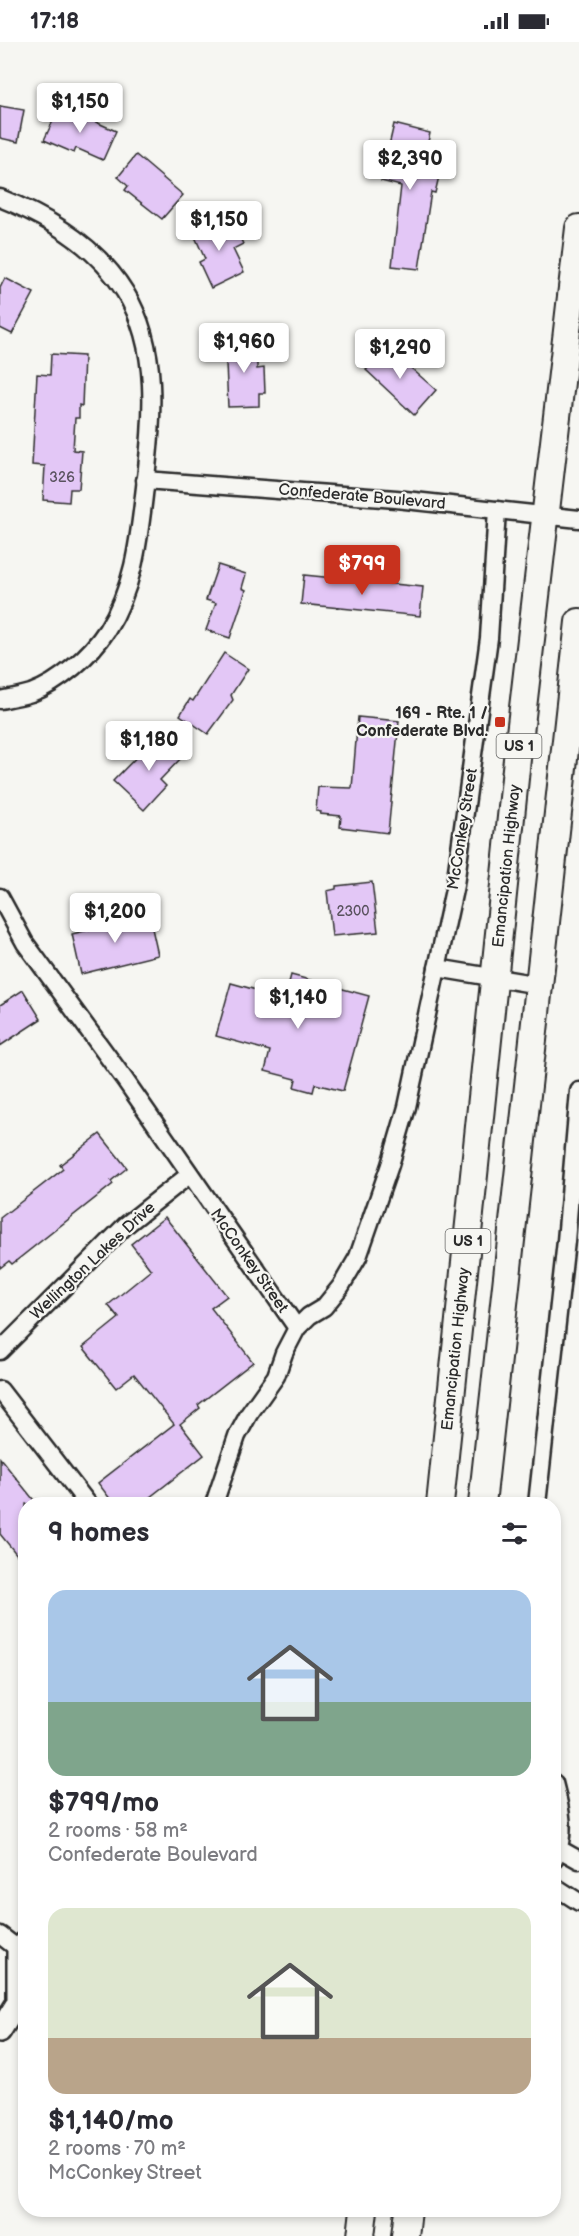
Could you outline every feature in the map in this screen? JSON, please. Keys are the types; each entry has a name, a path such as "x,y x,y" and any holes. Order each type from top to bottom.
{"main road":[{"name":"Emancipation Highway","path":"441,1497 518,759 579,228"},
{"name":"US 1","path":"483,1497 579,622"},
{"path":"361,2236 363,2217"},
{"path":"405,2236 407,2217"}],"street":[{"path":"0,198 24,207 58,226 97,256 112,272 126,294 140,326 148,362 152,413 138,551 129,584 106,632 85,656 60,676 33,692 0,700"},
{"name":"Confederate Boulevard","path":"146,480 396,499 579,519"},
{"name":"McConkey Street","path":"0,897 25,943 124,1080 297,1328 309,1316 324,1307 358,1257 390,1165 407,1107 456,885 489,638 497,510"},
{"path":"437,968 539,985"},
{"path":"538,1497 566,1241 579,1091"},
{"name":"Wellington Lakes Drive","path":"0,1351 126,1225 189,1175"},
{"path":"216,1497 237,1436 249,1414 276,1376 297,1328"},
{"path":"0,1390 83,1497"},
{"path":"561,1853 579,1860"},
{"path":"561,1890 579,1902"},
{"path":"0,1935 18,1946"},
{"path":"0,2031 18,2005"}],"building":[{"path":"0,106 24,110 18,142 0,138"},
{"path":"60,106 116,131 103,160 76,148 74,153 44,140"},
{"path":"394,124 430,133 423,164 441,168 435,193 431,192 419,269 392,266 401,186 381,181 384,167 380,166 384,149 388,150"},
{"path":"136,155 183,195 162,219 125,190 128,186 118,177"},
{"path":"215,219 221,231 234,225 243,244 233,249 244,272 211,288 199,262 205,259 192,230"},
{"path":"5,278 34,293 12,334 0,328 0,288"},
{"path":"257,341 257,369 264,368 265,393 259,393 259,406 228,407 225,342"},
{"path":"387,347 436,390 414,415 366,370 369,367 366,364 379,349 383,352"},
{"path":"51,354 84,356 82,406 79,405 79,418 75,418 73,450 82,451 79,489 70,489 69,502 43,500 45,466 32,465 37,374 50,375"},
{"path":"218,565 246,574 242,588 246,590 230,638 206,630 216,603 206,600"},
{"path":"304,575 423,587 420,616 301,604"},
{"path":"224,653 248,669 231,695 233,700 208,734 180,715 190,699 193,701"},
{"path":"358,717 399,721 388,833 340,827 341,816 320,814 321,812 316,811 318,787 352,788"},
{"path":"157,736 163,741 165,738 184,755 160,780 166,786 144,810 113,781"},
{"path":"372,882 378,932 332,936 327,891 336,889 336,886"},
{"path":"149,915 158,955 81,974 72,934"},
{"path":"291,975 369,996 343,1091 315,1084 313,1092 294,1087 296,1079 265,1071 270,1051 216,1036 231,983 285,998"},
{"path":"23,990 41,1019 0,1046 0,1005"},
{"path":"100,1134 127,1168 111,1181 113,1184 12,1264 9,1261 0,1268 0,1218 63,1169 60,1165"},
{"path":"165,1217 227,1296 211,1308 253,1362 198,1405 200,1408 180,1424 204,1455 150,1497 109,1497 98,1483 174,1424 134,1374 116,1388 83,1347 119,1318 108,1305 151,1270 131,1244"},
{"path":"0,1458 31,1497 18,1497 18,1556 0,1534"}],"place":[{"name":"169 - Rte. 1 / Confederate Blvd.","path":"500,722"}]}
